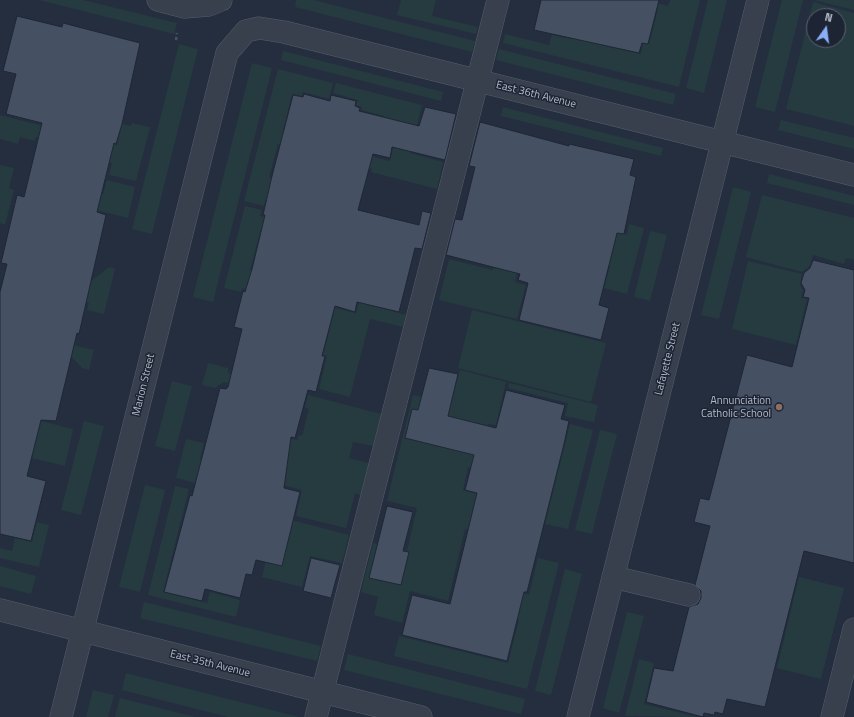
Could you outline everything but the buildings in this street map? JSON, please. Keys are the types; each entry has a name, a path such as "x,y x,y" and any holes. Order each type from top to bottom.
{"street":[{"path":"158,0 184,7 210,5 221,0"},
{"path":"316,717 498,0"},
{"name":"Lafayette Street","path":"578,717 758,0"},
{"name":"East 36th Avenue","path":"227,53 246,31 267,28 854,175"},
{"name":"Marion Street","path":"61,717 227,53"},
{"path":"613,577 689,596"},
{"name":"East 35th Avenue","path":"0,610 421,717"},
{"path":"832,717 854,629"}],"green space":[{"path":"39,0 83,0 177,23 174,34"},
{"path":"296,0 314,0 475,41 472,52 295,7"},
{"path":"401,0 436,0 432,16 478,27 476,34 397,15"},
{"path":"623,0 645,0 668,6 670,0 700,0 679,87 503,43 505,34 549,45 552,35 571,39 573,31 602,45 641,54 643,43 649,44 658,9"},
{"path":"708,0 727,0 704,93 686,88"},
{"path":"782,0 803,0 775,112 755,107"},
{"path":"814,0 854,0 854,10"},
{"path":"813,2 835,8 811,8"},
{"path":"846,11 854,13 854,126 786,109 806,30 806,48 846,48"},
{"path":"179,44 198,49 152,234 132,229"},
{"path":"499,49 676,94 673,105 496,60"},
{"path":"283,51 443,92 441,101 281,60"},
{"path":"252,63 272,68 213,302 193,297"},
{"path":"278,69 333,83 329,99 303,92 302,96 292,94 283,131 293,134 285,145 278,144 269,177 276,179 274,201 266,199 264,206 244,201"},
{"path":"336,83 422,105 410,153 443,162 437,189 371,172 372,169 339,160 342,149 390,161 394,144 381,126 384,116 361,110 362,107 356,105 358,100 333,93"},
{"path":"503,107 663,148 661,156 501,116"},
{"path":"0,115 117,145 122,124 131,126 132,123 150,127 136,181 109,175 112,163 105,161 106,155 36,137 34,141 20,137 18,144 0,139"},
{"path":"781,120 854,138 854,149 778,130"},
{"path":"0,165 14,168 9,188 14,190 5,225 0,223"},
{"path":"769,174 854,196 854,205 767,183"},
{"path":"107,180 135,187 128,218 49,198 98,193 103,194"},
{"path":"733,187 751,192 719,319 701,315"},
{"path":"762,195 854,218 854,260 846,258 844,264 813,255 810,266 802,272 746,257"},
{"path":"245,206 262,210 260,216 267,217 264,230 261,229 250,270 255,272 250,290 242,288 241,292 224,288"},
{"path":"629,224 644,228 627,294 604,288 610,266 603,264 616,232 627,235"},
{"path":"650,231 667,235 650,301 634,297"},
{"path":"501,239 524,245 515,282 526,285 517,319 439,300 449,259 493,270"},
{"path":"748,261 802,274 800,285 803,290 801,298 807,299 796,345 732,329"},
{"path":"6,265 86,285 109,267 115,269 104,314 87,310 89,303 79,300 81,293 4,275"},
{"path":"364,284 378,288 373,306 406,315 403,327 370,319 350,397 319,389 327,356 323,355 335,308 356,313"},
{"path":"472,310 606,343 591,402 458,368"},
{"path":"0,327 94,350 89,370 82,368 69,354"},
{"path":"208,363 228,368 228,373 267,383 264,393 223,382 215,388 202,385"},
{"path":"460,370 506,382 496,425 488,424 477,469 468,467 463,490 492,498 479,532 465,529 448,601 410,591 402,623 374,615 378,597 361,592 373,543 407,551 417,508 387,501 413,395 451,404"},
{"path":"172,381 192,386 175,451 155,446"},
{"path":"509,383 598,405 594,422 565,416 568,403 508,388"},
{"path":"308,395 381,414 373,446 353,442 349,458 369,463 361,495 355,493 346,528 296,516 302,490 256,478 213,419 297,440 299,435 302,436 309,409 305,408"},
{"path":"41,421 73,429 65,466 32,458"},
{"path":"84,421 104,426 81,515 61,510"},
{"path":"570,424 593,430 568,529 545,524"},
{"path":"600,430 617,434 592,534 575,530"},
{"path":"186,439 204,443 200,459 229,466 223,490 176,478"},
{"path":"145,485 165,490 140,592 119,587"},
{"path":"175,486 189,489 163,592 207,603 210,592 240,600 236,617 148,595"},
{"path":"245,508 349,535 342,563 310,556 302,587 262,577 269,547"},
{"path":"37,522 49,525 39,567 0,558 0,548 12,551 15,538 32,542"},
{"path":"538,558 559,563 527,689 394,656 399,636 508,663 519,620 450,603 523,593 529,595"},
{"path":"0,566 36,576 31,594 0,586"},
{"path":"565,569 582,574 551,695 535,691"},
{"path":"799,577 844,588 821,679 777,668"},
{"path":"144,602 321,646 317,661 140,618"},
{"path":"627,612 644,616 619,713 603,708"},
{"path":"348,654 525,699 521,714 344,670"},
{"path":"639,659 654,663 644,704 697,717 625,716"},
{"path":"126,673 299,717 228,717 122,690"},
{"path":"93,690 114,695 108,717 86,717"},
{"path":"120,698 195,717 115,717"}],"place":[{"name":"Annunciation Catholic School","path":"779,407"}]}
